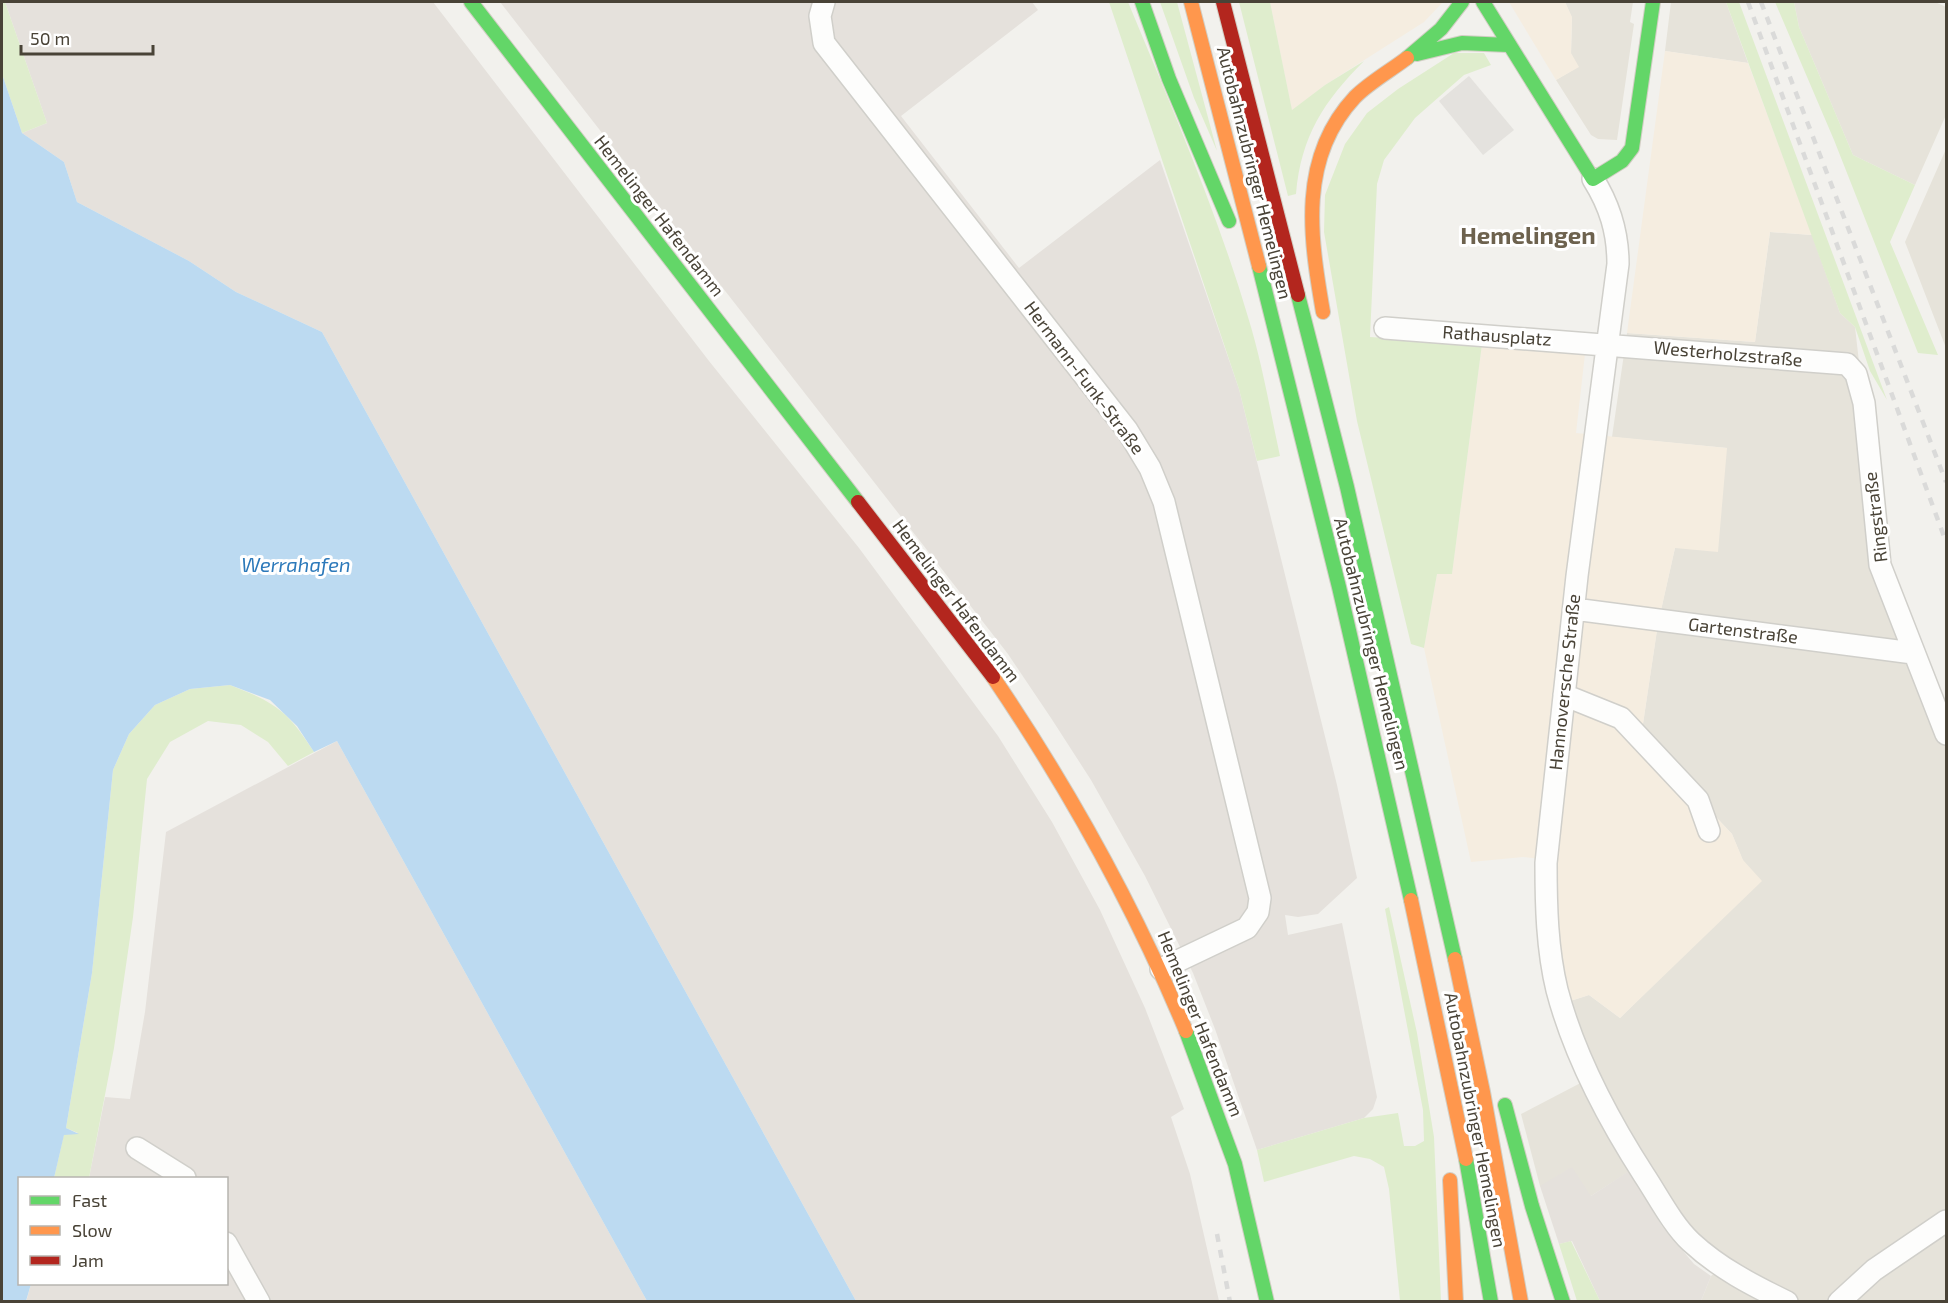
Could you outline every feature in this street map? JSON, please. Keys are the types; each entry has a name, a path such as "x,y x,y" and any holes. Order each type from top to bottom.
{"main road":[{"name":"Hemelinger Hafendamm","path":"471,2 987,668 1059,774 1118,878 1161,969 1209,1087 1240,1181 1268,1302"},
{"path":"1142,2 1169,79 1225,206 1234,238"},
{"name":"Autobahnzubringer Hemelingen","path":"1191,2 1279,344 1380,753 1443,1048 1491,1302"},
{"name":"Autobahnzubringer Hemelingen","path":"1223,2 1347,487 1456,958 1521,1302"},
{"path":"1324,321 1312,246 1310,217 1315,168 1328,133 1358,94 1413,55 1448,24 1462,2"},
{"path":"1483,2 1593,179 1622,161 1632,148 1653,2"},
{"path":"1413,55 1462,43 1508,45"},
{"path":"1251,292 1254,303 1279,344"},
{"path":"1347,487 1352,442"},
{"path":"1456,958 1476,979"},
{"path":"1437,1092 1443,1048"},
{"path":"1502,1092 1532,1206 1563,1302"},
{"path":"1448,1167 1456,1302"}],"street":[{"name":"Hermann-Funk-Straße","path":"824,2 820,16 824,43 1127,430 1150,468 1164,502 1260,898 1258,912 1246,928 1161,969"},
{"name":"Hannoversche Straße","path":"1593,179 1603,196 1618,241 1618,264 1574,609 1546,863 1546,907 1557,990 1574,1039 1592,1080 1633,1158 1689,1240 1721,1267 1787,1302"},
{"name":"Rathausplatz","path":"1386,328 1608,344"},
{"name":"Westerholzstraße","path":"1608,344 1847,364"},
{"name":"Ringstraße","path":"1847,364 1856,374 1864,403 1880,565 1947,734"},
{"name":"Gartenstraße","path":"1574,609 1913,653"},
{"path":"1564,695 1621,718 1698,800 1709,831"},
{"path":"137,1148 182,1177"},
{"path":"1839,1302 1874,1270 1947,1221"},
{"path":"228,1247 259,1302"}],"shaded area":[{"path":"5,2 433,2 709,361 859,548 998,736 1052,822 1100,910 1145,1008 1184,1109 1171,1117 1190,1174 1219,1301 856,1301 322,332 236,292 189,261 77,202 64,162 22,133 47,123"},
{"path":"500,2 1032,2 1038,10 901,116 1019,268 1160,160 1239,389 1337,785 1357,878 1318,914 1298,917 1285,915 1288,935 1342,923 1377,1097 1373,1109 1364,1118 1257,1150 1193,973 1145,876 1091,780 1051,718 1008,654"},
{"path":"1270,2 1443,2 1424,22 1325,85 1292,111"},
{"path":"1509,2 1565,2 1572,17 1571,53 1579,67 1556,80"},
{"path":"1565,2 1633,2 1630,22 1634,24 1617,140 1598,139 1591,135 1556,80 1578,67 1571,54 1572,18"},
{"path":"1671,2 1726,2 1748,63 1665,51"},
{"path":"1794,2 1935,2 1946,7 1946,115 1915,185 1853,155 1799,27"},
{"path":"1665,51 1748,63 1812,235 1770,232 1755,342 1627,333"},
{"path":"1469,76 1514,130 1483,155 1439,101"},
{"path":"1946,149 1946,348 1905,242"},
{"path":"1770,232 1812,235 1840,313 1855,327 1882,564 1946,732 1946,1301 1701,1301 1711,1276 1720,1269 1636,1167 1591,1196 1540,1186 1521,1114 1592,1077 1564,1003 1589,995 1620,1018 1707,932 1743,861 1732,834 1641,737 1658,623 1675,548 1727,448 1612,437 1627,333 1755,342"},
{"path":"1482,344 1585,354 1576,433 1727,448 1718,552 1675,548 1658,624 1641,737 1732,834 1743,860 1762,881 1620,1018 1589,995 1564,1003 1549,860 1523,857 1471,862 1424,648 1437,574 1452,573"},
{"path":"337,741 647,1301 26,1302 31,1285 228,1285 228,1177 89,1177 105,1097 130,1099 145,1012 166,832"},
{"path":"1572,1167 1591,1196 1629,1171 1662,1226 1694,1264 1711,1276 1701,1301 1600,1301 1572,1241 1559,1244 1540,1186"}],"green space":[{"path":"2,2 5,2 47,123 22,133 2,74"},
{"path":"1109,2 1128,2 1207,197 1253,334 1280,456 1257,461 1239,389"},
{"path":"1160,2 1177,2 1217,151 1194,98"},
{"path":"1239,2 1270,2 1292,110 1325,85 1364,61 1337,90 1317,121 1303,154 1296,194 1288,196"},
{"path":"1726,2 1739,2 1887,400 1870,371 1855,327 1840,313"},
{"path":"1775,2 1794,2 1799,27 1853,155 1915,185 1890,242 1938,355 1918,353 1834,140"},
{"path":"1454,53 1484,53 1491,65 1464,75 1415,118 1384,160 1377,184 1370,337 1482,344 1452,574 1437,574 1424,648 1411,644 1357,421 1324,232 1325,195 1345,144 1367,113 1398,89"},
{"path":"230,685 259,697 288,717 314,752 288,766 268,742 241,725 208,721 170,742 147,779 133,917 114,1048 89,1177 54,1177 64,1134 78,1133 66,1128 92,973 113,770 129,734 155,705 190,689"},
{"path":"1389,907 1417,1033 1434,1137 1441,1301 1400,1301 1389,1189 1384,1167 1370,1159 1354,1156 1264,1182 1257,1150 1364,1118 1398,1113 1404,1146 1415,1146 1424,1141 1423,1110 1385,909"},
{"path":"1571,1241 1600,1301 1577,1301 1559,1244"}],"water":[{"name":"Werrahafen","path":"2,74 22,133 64,162 77,202 189,261 236,292 322,332 856,1301 647,1301 337,741 314,752 297,726 270,700 230,685 190,689 155,705 129,734 113,770 92,973 66,1128 79,1134 64,1135 54,1177 18,1177 18,1285 31,1285 26,1301 2,1301"}],"railway":[{"path":"1748,2 1946,542"},
{"path":"1761,2 1946,482"},
{"path":"1217,1234 1230,1302"}],"traffic: fast":[{"path":"471,2 858,502"},
{"path":"1142,2 1169,79 1229,221"},
{"path":"1407,58 1441,29 1462,2"},
{"path":"1483,2 1593,179 1622,161 1632,148 1653,2"},
{"path":"1417,54 1462,43 1508,45"},
{"path":"1259,266 1339,587 1411,900"},
{"path":"1298,295 1347,487 1455,959"},
{"path":"1186,1031 1235,1164 1267,1302"},
{"path":"1505,1105 1532,1206 1563,1302"},
{"path":"1466,1159 1491,1302"}],"traffic: slow":[{"path":"1191,2 1259,266"},
{"path":"1323,312 1312,227 1316,172 1324,146 1337,121 1355,97 1407,58"},
{"path":"993,677 1048,762 1098,849 1145,939 1186,1031"},
{"path":"1411,900 1466,1159"},
{"path":"1455,959 1483,1092 1521,1302"},
{"path":"1450,1180 1456,1302"}],"traffic: jam":[{"path":"1223,2 1298,295"},
{"path":"858,502 993,677"}],"district":[{"name":"Hemelingen","path":"1528,236"}]}
